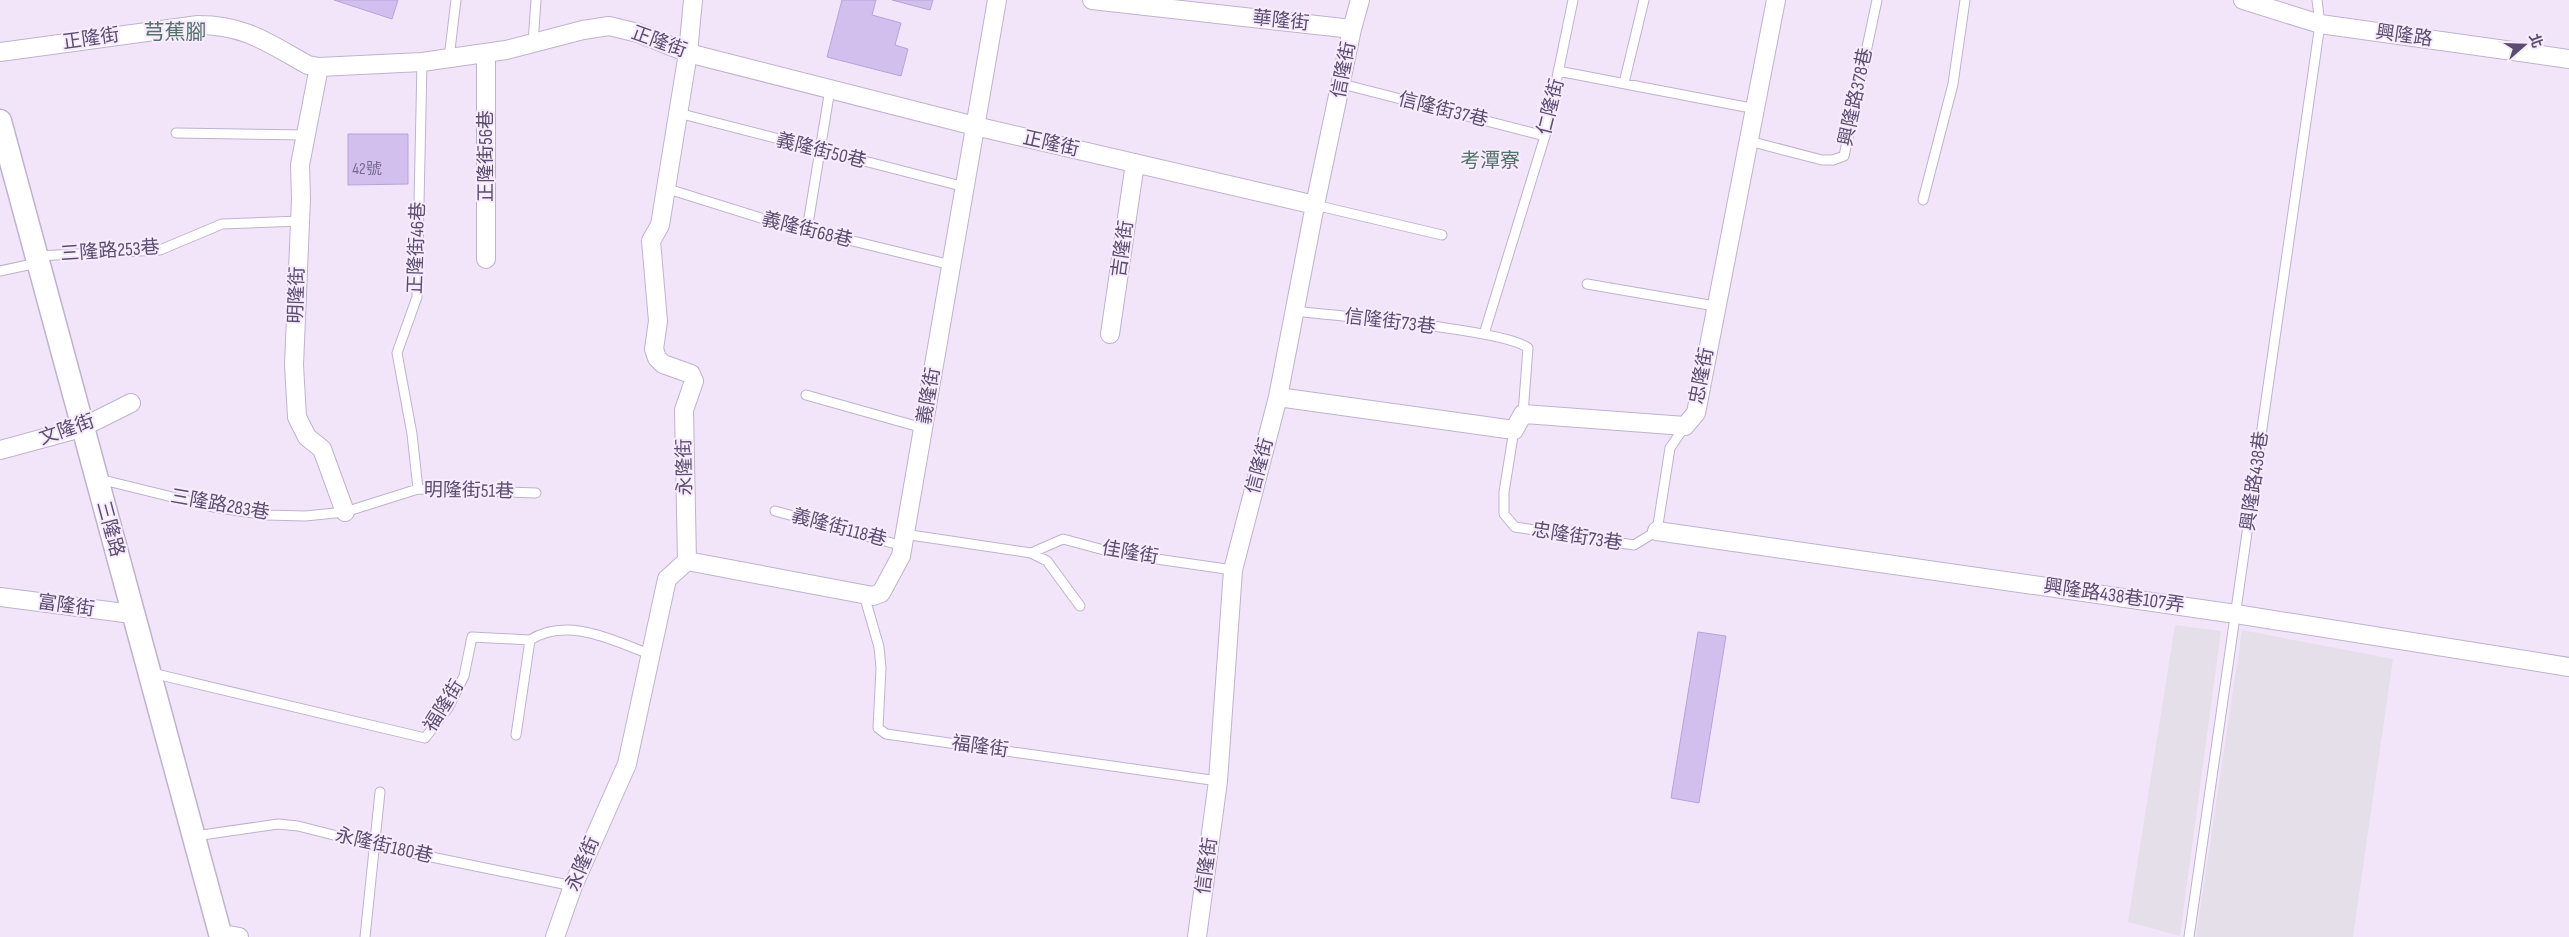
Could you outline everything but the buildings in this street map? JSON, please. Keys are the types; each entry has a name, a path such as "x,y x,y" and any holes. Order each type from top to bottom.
{"street":[{"name":"永隆街","path":"555,937 573,886 627,764 667,579 687,561 684,410 694,381 692,374 663,364 657,358 654,349 658,321 651,241 660,225 688,53 693,0"},
{"name":"義隆街","path":"864,594 873,596 881,593 901,556 997,0"},
{"name":"華隆街","path":"1092,0 1144,3 1352,29"},
{"name":"信隆街","path":"1197,937 1218,781 1233,570 1278,397 1352,29 1360,0"},
{"name":"忠隆街","path":"1523,414 1685,426 1696,412 1715,306 1756,109 1776,0"},
{"name":"興隆路","path":"2243,0 2320,24 2569,59"},
{"name":"正隆街","path":"0,52 198,25 223,25 245,31 308,65 422,62 486,53 583,30 609,26 638,33 688,53 975,126 1316,205"},
{"name":"正隆街56巷","path":"486,53 486,259"},
{"name":"明隆街","path":"318,66 300,165 300,221 294,365 297,416 307,437 322,449 345,512"},
{"name":"三隆路","path":"0,122 132,614 195,836 227,936"},
{"name":"吉隆街","path":"1110,334 1135,163"},
{"path":"1278,397 1514,430 1523,414"},
{"name":"文隆街","path":"0,450 81,428 131,403"},
{"name":"興隆路438巷107弄","path":"1657,530 2236,614 2569,667"},
{"path":"687,561 864,594"},
{"name":"富隆街","path":"0,597 132,614"}],"lane":[{"path":"449,58 456,0"},
{"path":"533,43 536,0"},
{"path":"1558,71 1573,0"},
{"path":"1624,83 1644,0"},
{"name":"興隆路378巷","path":"1749,141 1822,160 1833,160 1844,156 1877,0"},
{"path":"1923,200 1953,84 1965,0"},
{"name":"興隆路438巷","path":"2189,937 2320,24 2318,0"},
{"name":"正隆街46巷","path":"418,489 412,434 397,353 417,297 422,62"},
{"name":"仁隆街","path":"1484,334 1544,136 1558,71 1756,109"},
{"name":"信隆街37巷","path":"1342,84 1544,136"},
{"path":"807,230 830,89"},
{"name":"義隆街50巷","path":"678,113 965,187"},
{"path":"176,133 306,135"},
{"name":"義隆街68巷","path":"665,188 767,220 951,265"},
{"path":"1316,205 1442,235"},
{"name":"三隆路253巷","path":"0,271 36,260 160,250 222,224 300,221"},
{"path":"1587,284 1715,306"},
{"name":"信隆街73巷","path":"1295,311 1484,334 1522,343 1528,348 1523,414"},
{"path":"806,396 923,428"},
{"path":"1657,530 1670,448 1685,426"},
{"name":"忠隆街73巷","path":"1514,430 1504,492 1504,514 1515,527 1634,545 1657,530"},
{"name":"三隆路283巷","path":"97,479 213,507 266,515 305,516 345,512"},
{"name":"明隆街51巷","path":"345,512 418,489 536,493"},
{"name":"義隆街118巷","path":"775,511 904,540"},
{"name":"佳隆街","path":"1031,553 1064,539 1115,553 1233,570"},
{"path":"904,540 1031,553 1047,561 1080,606"},
{"name":"福隆街","path":"864,594 879,647 882,668 878,728 886,734 1218,781"},
{"name":"福隆街","path":"149,672 425,738 448,708 464,676 472,637 530,640 538,635 574,630 591,632 652,654"},
{"path":"516,735 530,640"},
{"path":"365,937 373,845 380,792"},
{"name":"永隆街180巷","path":"195,836 278,824 298,826 373,845 573,886"}],"shaded area":[{"path":"2175,625 2221,631 2180,936 2128,922"},
{"path":"2242,630 2393,659 2353,937 2196,937"}],"district":[{"name":"芎蕉腳","path":"175,32"},
{"name":"考潭寮","path":"1490,161"}]}
